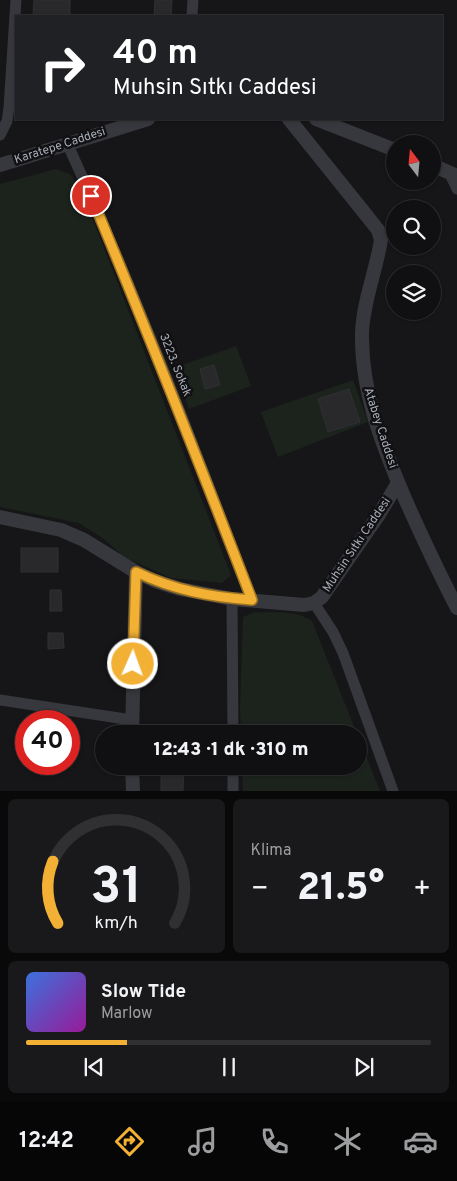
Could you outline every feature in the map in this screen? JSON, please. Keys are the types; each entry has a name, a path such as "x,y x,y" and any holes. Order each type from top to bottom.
{"street":[{"path":"15,15 16,0"},
{"path":"192,15 193,0"},
{"path":"0,135 7,121 9,108 15,15"},
{"name":"Karatepe Caddesi","path":"0,165 145,120"},
{"name":"Atabey Caddesi","path":"289,120 378,230 381,240 362,331 362,361 366,389 372,412 398,483 457,608"},
{"path":"319,120 386,146"},
{"name":"3223. Sokak","path":"68,143 128,283 252,600"},
{"path":"441,169 453,174 457,189"},
{"name":"Muhsin Sıtkı Caddesi","path":"0,518 61,530 84,540 136,572 180,590 232,599 304,605 314,603 322,597 378,516 398,483"},
{"path":"132,725 136,572"},
{"path":"232,599 233,725"},
{"path":"314,603 333,632 343,653 393,791"},
{"path":"0,700 122,725"},
{"path":"132,775 133,791"},
{"path":"233,775 233,791"}],"shaded area":[{"path":"56,169 70,174 81,189 231,575 222,583 171,578 124,557 104,539 79,523 0,507 0,184"},
{"path":"236,346 251,386 189,409 174,368"},
{"path":"353,380 368,422 278,457 261,412"},
{"path":"255,612 277,612 299,615 312,621 353,725 241,725 243,617"},
{"path":"367,758 380,791 243,791 242,775 367,775"}],"building":[{"path":"34,0 70,0 70,15 33,15"},
{"path":"155,0 172,0 171,15 154,15"},
{"path":"214,365 220,385 205,389 200,369"},
{"path":"349,389 360,422 328,432 318,399"},
{"path":"21,548 58,548 58,572 21,572"},
{"path":"50,590 61,590 62,611 50,611"},
{"path":"48,633 63,633 64,648 48,649"},
{"path":"161,775 184,775 183,791 161,791"}],"route":[{"path":"91,196 128,283 252,600 232,599 180,590 136,572 133,664"}]}
